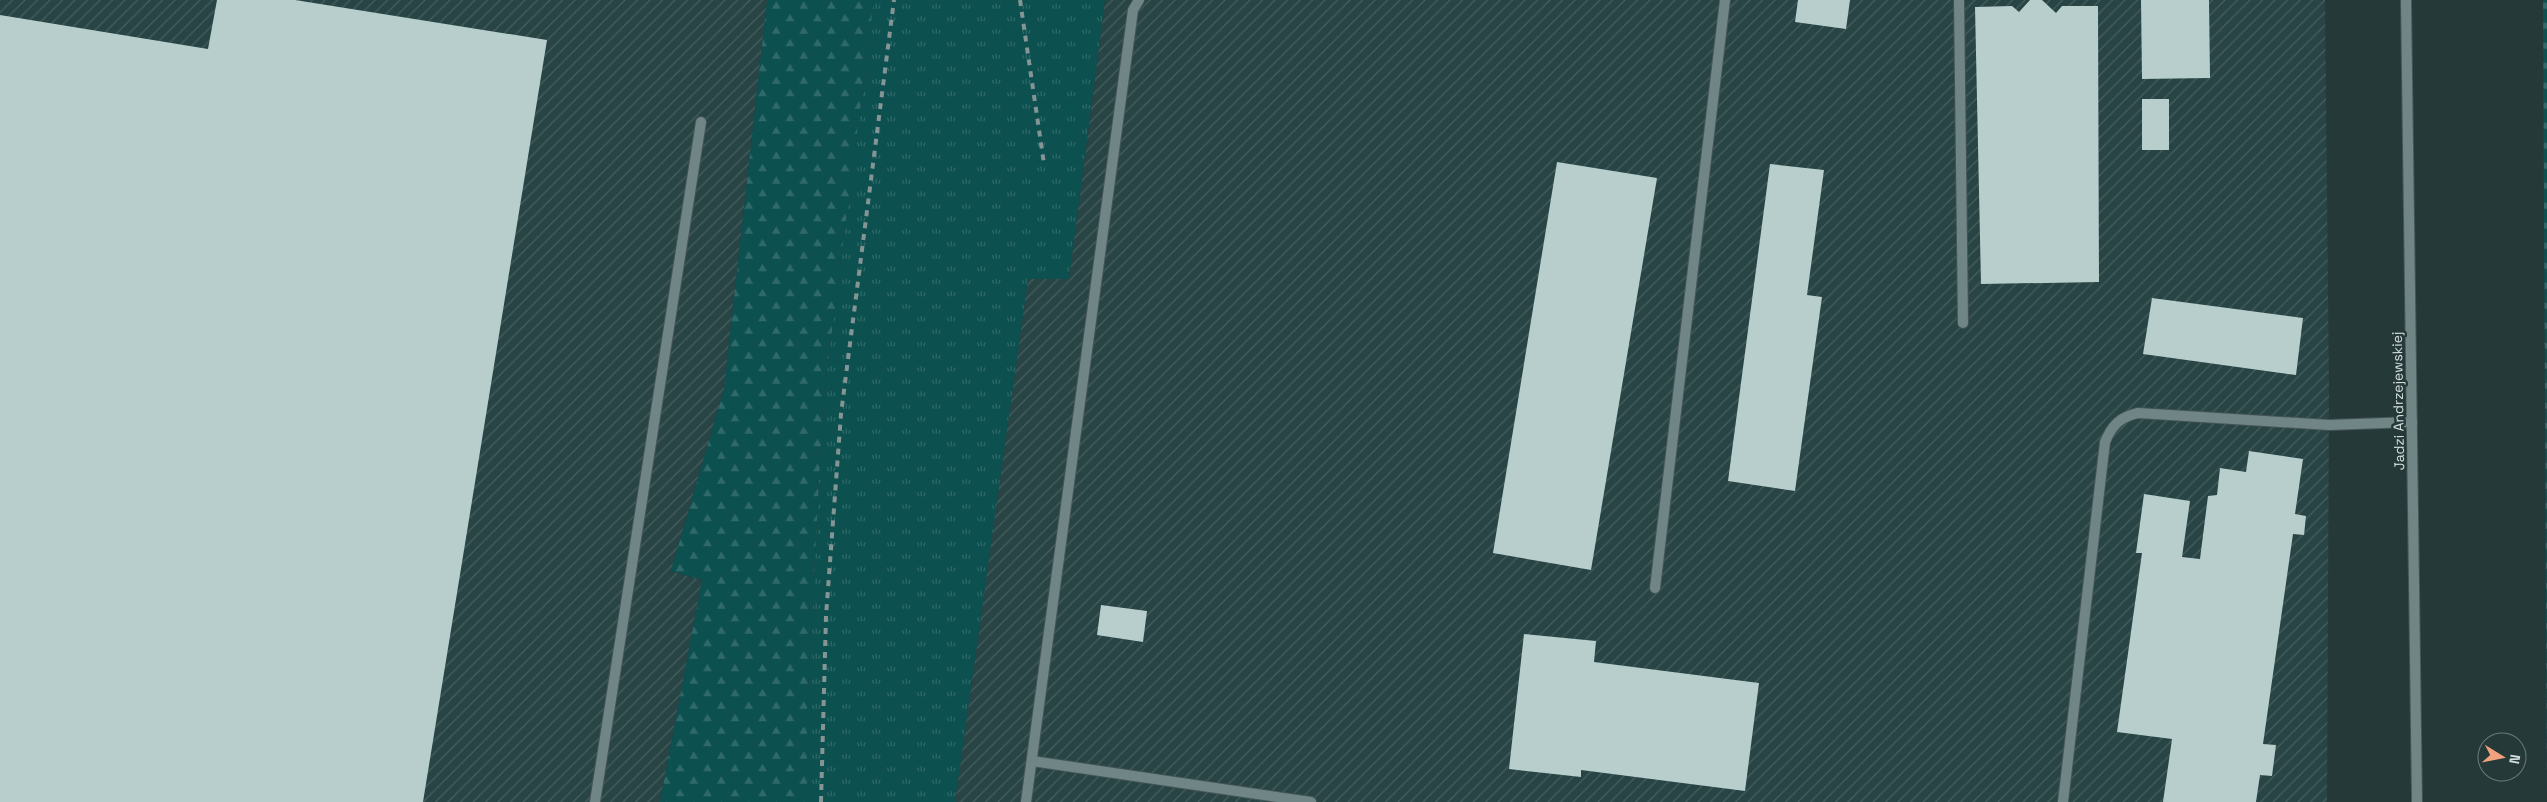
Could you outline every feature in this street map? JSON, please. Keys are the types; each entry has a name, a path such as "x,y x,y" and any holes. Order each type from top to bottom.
{"street":[{"path":"1026,802 1133,10 1139,0"},
{"path":"1655,588 1724,0"},
{"path":"1959,0 1963,323"},
{"name":"Jadzi Andrzejewskiej","path":"2406,0 2416,802"},
{"path":"595,802 701,122"},
{"path":"2064,802 2105,442 2110,430 2122,417 2138,413 2329,425 2412,422"},
{"path":"1032,762 1311,802"}],"shaded area":[{"path":"0,0 767,0 724,389 671,571 702,580 660,802 0,802"},
{"path":"1105,0 2325,0 2329,390 2327,802 955,802 1028,278 1069,279"}],"green space":[{"path":"767,0 874,0 823,402 807,715 807,802 660,802 702,580 671,571 724,389"},
{"path":"874,0 1105,0 1069,279 1028,279 955,802 807,802 807,715 823,402"},
{"path":"2543,0 2547,0 2547,802"}],"building":[{"path":"217,0 295,0 547,40 423,802 0,802 0,15 208,49"},
{"path":"1798,0 1850,0 1846,29 1795,22"},
{"path":"2030,0 2042,0 2056,13 2062,6 2098,6 2099,282 1981,284 1975,7 2012,6 2019,12"},
{"path":"2141,0 2209,0 2210,78 2142,79"},
{"path":"2142,99 2169,99 2169,150 2142,150"},
{"path":"1557,162 1657,178 1591,570 1493,553"},
{"path":"1770,164 1824,170 1807,295 1822,297 1795,491 1728,481"},
{"path":"2152,298 2303,318 2296,375 2143,354"},
{"path":"2249,451 2303,459 2295,514 2306,516 2304,535 2293,534 2263,744 2276,745 2272,776 2260,775 2256,802 2163,802 2172,739 2117,732 2142,553 2136,553 2144,494 2190,501 2182,557 2200,559 2208,496 2217,495 2220,468 2246,472"},
{"path":"1101,605 1147,611 1143,642 1097,635"},
{"path":"1524,634 1596,641 1594,662 1759,683 1745,791 1581,770 1581,777 1509,769"}],"railway":[{"path":"821,802 826,616 841,414 894,0"},
{"path":"1020,0 1044,164"}]}
